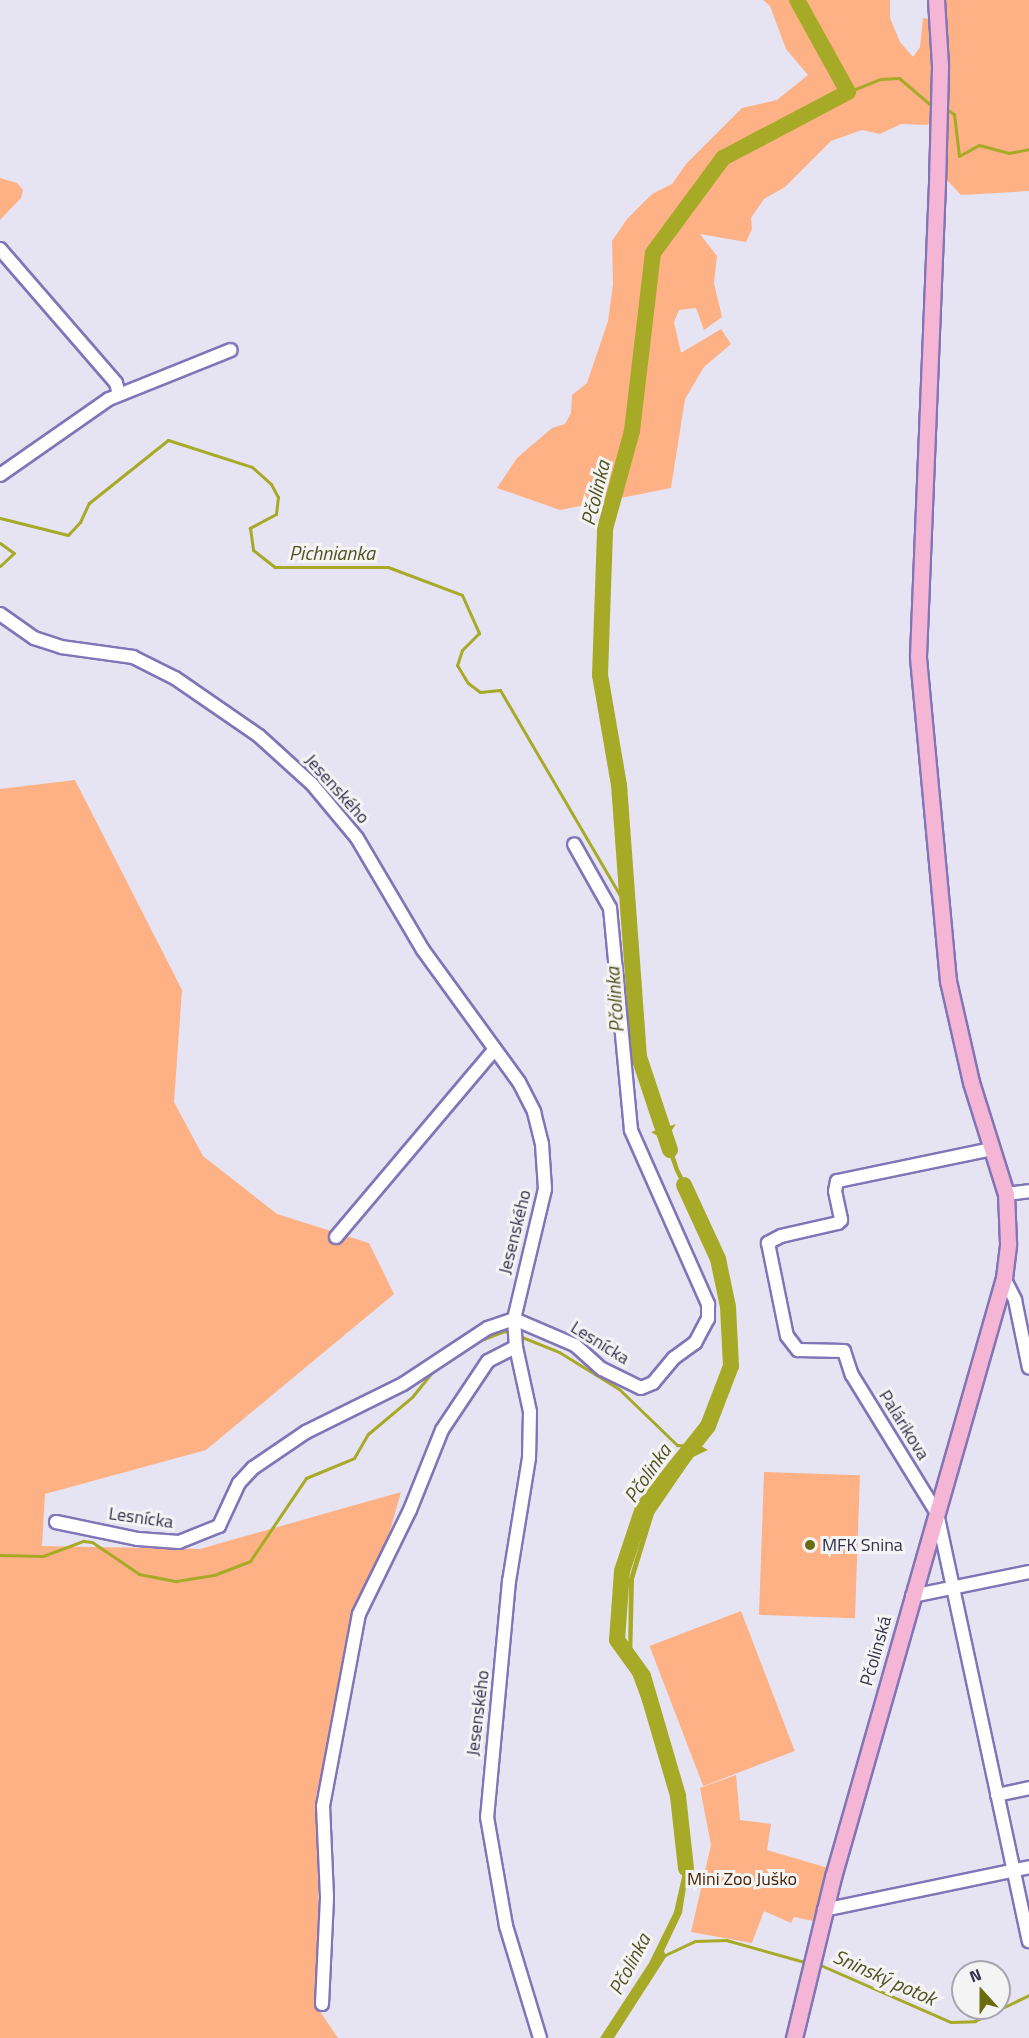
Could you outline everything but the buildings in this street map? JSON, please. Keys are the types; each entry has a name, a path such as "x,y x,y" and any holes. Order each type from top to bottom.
{"main road":[{"name":"Pčolinská","path":"794,2038 824,1910 1004,1278 1008,1243 1006,1194 957,1028 948,981 918,656 939,108 936,0"}],"street":[{"path":"0,249 116,383 119,394"},
{"path":"0,475 86,411 119,394 231,350"},
{"name":"Jesenského","path":"0,614 34,638 61,647 133,657 175,678 259,736 341,815 423,950 519,1082 534,1112 546,1176 514,1319 516,1347 530,1412 529,1458 509,1581 499,1710 489,1761 487,1817 506,1926 540,2038"},
{"name":"Lesnícka","path":"56,1522 138,1539 179,1542 219,1526 239,1482 261,1463 306,1432 403,1384 488,1328 514,1319 575,1345 602,1369 640,1388 653,1383 674,1358 695,1342 708,1319 708,1304 631,1130 609,908 574,844"},
{"path":"336,1237 494,1050"},
{"name":"Palárikova","path":"992,1149 837,1181 835,1191 841,1220 838,1223 782,1236 768,1243 787,1336 798,1350 844,1351 852,1375 937,1513 951,1589 1029,1941"},
{"path":"1006,1194 1029,1191"},
{"path":"1004,1278 1015,1300 1029,1368"},
{"path":"322,2004 327,1897 323,1806 359,1614 410,1510 442,1430 488,1361 516,1347"},
{"path":"912,1596 1029,1572"},
{"path":"997,1795 1029,1788"},
{"path":"824,1910 1029,1867"}],"green space":[{"path":"763,0 890,0 890,18 900,42 913,57 920,47 923,18 930,19 936,43 934,119 927,125 901,124 880,134 862,130 831,141 785,187 764,199 751,218 752,229 746,242 700,234 717,256 714,283 722,317 704,330 696,308 679,310 674,322 681,353 721,329 731,344 704,367 685,399 671,488 560,510 497,488 517,458 552,428 565,424 571,413 572,395 587,383 608,321 613,284 612,241 627,219 652,194 672,184 686,164 742,108 777,100 808,75 786,49 770,6"},
{"path":"944,0 1029,0 1029,191 961,195 945,178"},
{"path":"0,178 17,183 23,190 21,198 0,220"},
{"path":"75,780 182,990 174,1102 203,1156 277,1214 369,1243 394,1294 206,1450 45,1494 42,1546 200,1549 401,1492 316,1795 321,2013 338,2038 0,2038 0,789"},
{"name":"MFK Snina","path":"764,1472 860,1475 855,1618 759,1615"},
{"path":"741,1611 795,1751 703,1786 650,1646"},
{"name":"Mini Zoo Juško","path":"736,1775 740,1820 771,1824 767,1850 828,1868 813,1921 794,1917 791,1923 764,1911 752,1943 691,1932 711,1845 700,1788"}],"shaded area":[{"path":"676,1124 668,1136 679,1169 720,1253 734,1301 737,1358 731,1382 701,1446 708,1450 693,1457 654,1514 634,1579 632,1663 685,1801 689,1868 682,1913 664,1951 666,1957 614,2038 600,2038 649,1963 674,1912 684,1868 684,1829 680,1803 628,1663 629,1579 649,1512 691,1453 687,1439 693,1441 713,1410 728,1381 734,1358 730,1301 717,1255 675,1171 664,1140 651,1132"}],"waterway":[{"name":"Pčolinka","path":"670,1150 639,1057 619,785 600,675 605,529 632,431 653,253 723,158 848,92 797,0"},
{"path":"848,92 881,79 899,78 933,107"},
{"path":"945,108 954,114 959,156 979,145 1009,153 1029,149"},
{"name":"Pichnianka","path":"0,518 68,535 80,522 89,503 168,440 252,467 271,484 278,497 276,514 250,528 253,550 275,567 388,567 462,595 479,633 462,650 457,665 468,683 480,692 500,690 628,909"},
{"name":"Pichnianka","path":"0,543 14,553 0,566"},
{"name":"Pčolinka","path":"684,1185 718,1259 728,1307 731,1366 708,1426 643,1508 622,1571 617,1640 643,1676 678,1796 686,1869"},
{"path":"481,1340 504,1331 511,1333"},
{"path":"517,1335 559,1352 619,1389 677,1445 693,1446"},
{"path":"0,1555 43,1556 83,1541 92,1542 139,1574 176,1581 214,1575 250,1561 306,1478 354,1458 368,1434 412,1397 435,1369"},
{"name":"Sninský potok","path":"663,1956 695,1941 726,1940 808,1963"},
{"name":"Sninský potok","path":"818,1964 951,2022 975,2021 1029,1995"}],"place":[{"name":"MFK Snina","path":"810,1545"}]}
